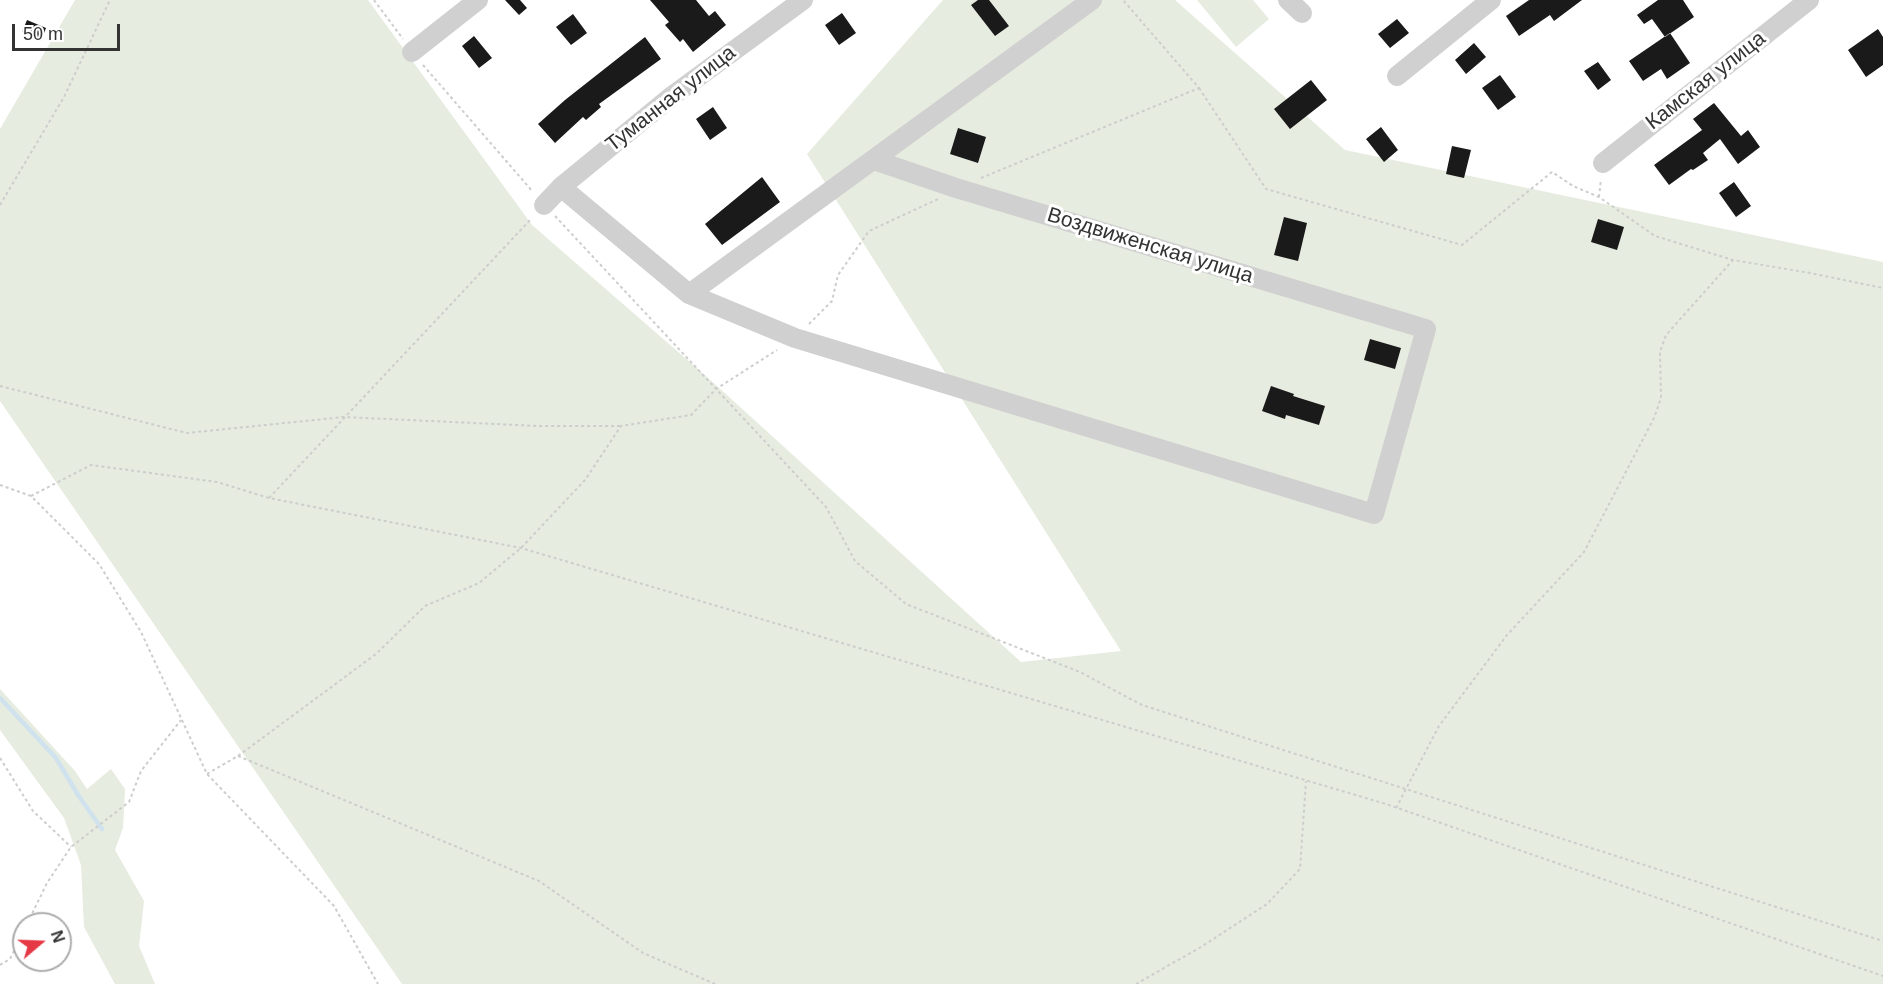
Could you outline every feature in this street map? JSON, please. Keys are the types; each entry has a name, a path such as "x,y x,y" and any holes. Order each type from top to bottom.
{"street":[{"path":"412,52 478,0"},
{"name":"Туманная улица","path":"544,205 561,187 672,96 803,0"},
{"path":"689,294 1092,0"},
{"path":"1396,76 1491,0"},
{"name":"Камская улица","path":"1603,163 1809,0"},
{"name":"Воздвиженская улица","path":"795,338 1374,514 1426,329 956,188 874,160"},
{"path":"561,187 689,294 795,338"}],"path":[{"path":"0,205 64,97 110,0"},
{"path":"374,0 412,52 544,205 826,507 855,561 906,604 1080,672 1142,705 1883,941"},
{"path":"1123,0 1200,88 1266,189 1462,245 1552,172 1574,186 1599,197 1655,236 1732,260 1883,288"},
{"path":"0,386 188,433 344,417 538,426 621,426 691,415 716,389 795,338 832,301 838,275 869,231 930,204 956,188 1200,88"},
{"path":"269,498 544,205"},
{"path":"1396,808 1439,726 1500,644 1584,552 1658,408 1661,398 1660,352 1665,335 1732,260"},
{"path":"207,774 238,756 376,654 425,606 479,583 521,548 585,480 621,426"},
{"path":"30,496 91,465 217,482 269,498 521,548 1396,808 1883,976"},
{"path":"0,485 30,496 99,564 141,632 207,774 333,906 378,984"},
{"path":"33,912 47,883 71,847 129,802 141,771 181,720"},
{"path":"238,756 539,881 643,953 716,984"},
{"path":"0,758 33,811 71,847"},
{"path":"1136,984 1201,947 1267,904 1300,869 1306,781"},
{"path":"0,965 10,959 12,955"}],"shaded area":[{"path":"75,0 368,0 532,225 707,377 1021,662 1121,651 807,154 943,0 1175,0 1345,150 1883,262 1883,984 402,984 0,401 0,129"},
{"path":"1197,0 1253,0 1269,19 1236,47"},
{"path":"0,689 75,771 87,789 111,769 125,789 123,828 115,850 144,901 139,946 155,984 115,984 84,927 81,865 64,818 0,730"}],"building":[{"path":"505,0 520,0 527,8 519,15"},
{"path":"650,0 696,0 709,16 715,11 726,25 693,52 683,39 680,42 665,25 669,22"},
{"path":"978,0 989,0 1009,26 995,36 971,5"},
{"path":"1529,0 1582,0 1554,21 1550,15 1519,36 1506,16"},
{"path":"1658,0 1683,0 1694,17 1665,37 1652,19 1644,24 1637,15"},
{"path":"842,13 856,33 839,45 825,25"},
{"path":"573,14 587,33 571,45 556,27"},
{"path":"1397,19 1409,33 1390,48 1378,34"},
{"path":"27,20 46,28 41,41 22,32"},
{"path":"1878,29 1883,37 1883,65 1866,77 1848,50"},
{"path":"1670,33 1690,63 1667,79 1661,69 1643,81 1629,61"},
{"path":"474,36 492,58 479,68 462,46"},
{"path":"645,37 661,59 599,104 601,107 586,120 583,117 555,143 538,124"},
{"path":"1474,43 1486,57 1466,74 1455,60"},
{"path":"1598,62 1611,80 1598,90 1584,71"},
{"path":"1500,75 1516,97 1498,110 1482,88"},
{"path":"1311,80 1327,100 1290,129 1274,109"},
{"path":"1714,103 1741,136 1748,130 1760,147 1738,164 1720,139 1703,153 1708,160 1669,185 1654,165 1702,130 1693,119"},
{"path":"713,107 727,128 710,140 696,119"},
{"path":"1381,127 1398,150 1384,162 1366,139"},
{"path":"958,128 986,137 978,163 950,154"},
{"path":"1452,146 1471,150 1464,178 1446,174"},
{"path":"762,177 780,202 722,245 705,224"},
{"path":"1734,182 1751,206 1736,217 1719,193"},
{"path":"1284,217 1307,223 1298,261 1274,255"},
{"path":"1598,219 1624,227 1617,250 1591,242"},
{"path":"1370,339 1401,348 1395,369 1364,360"},
{"path":"1271,386 1325,406 1319,425 1286,415 1285,419 1262,411"}],"waterway":[{"path":"0,698 56,758 102,829"}]}
